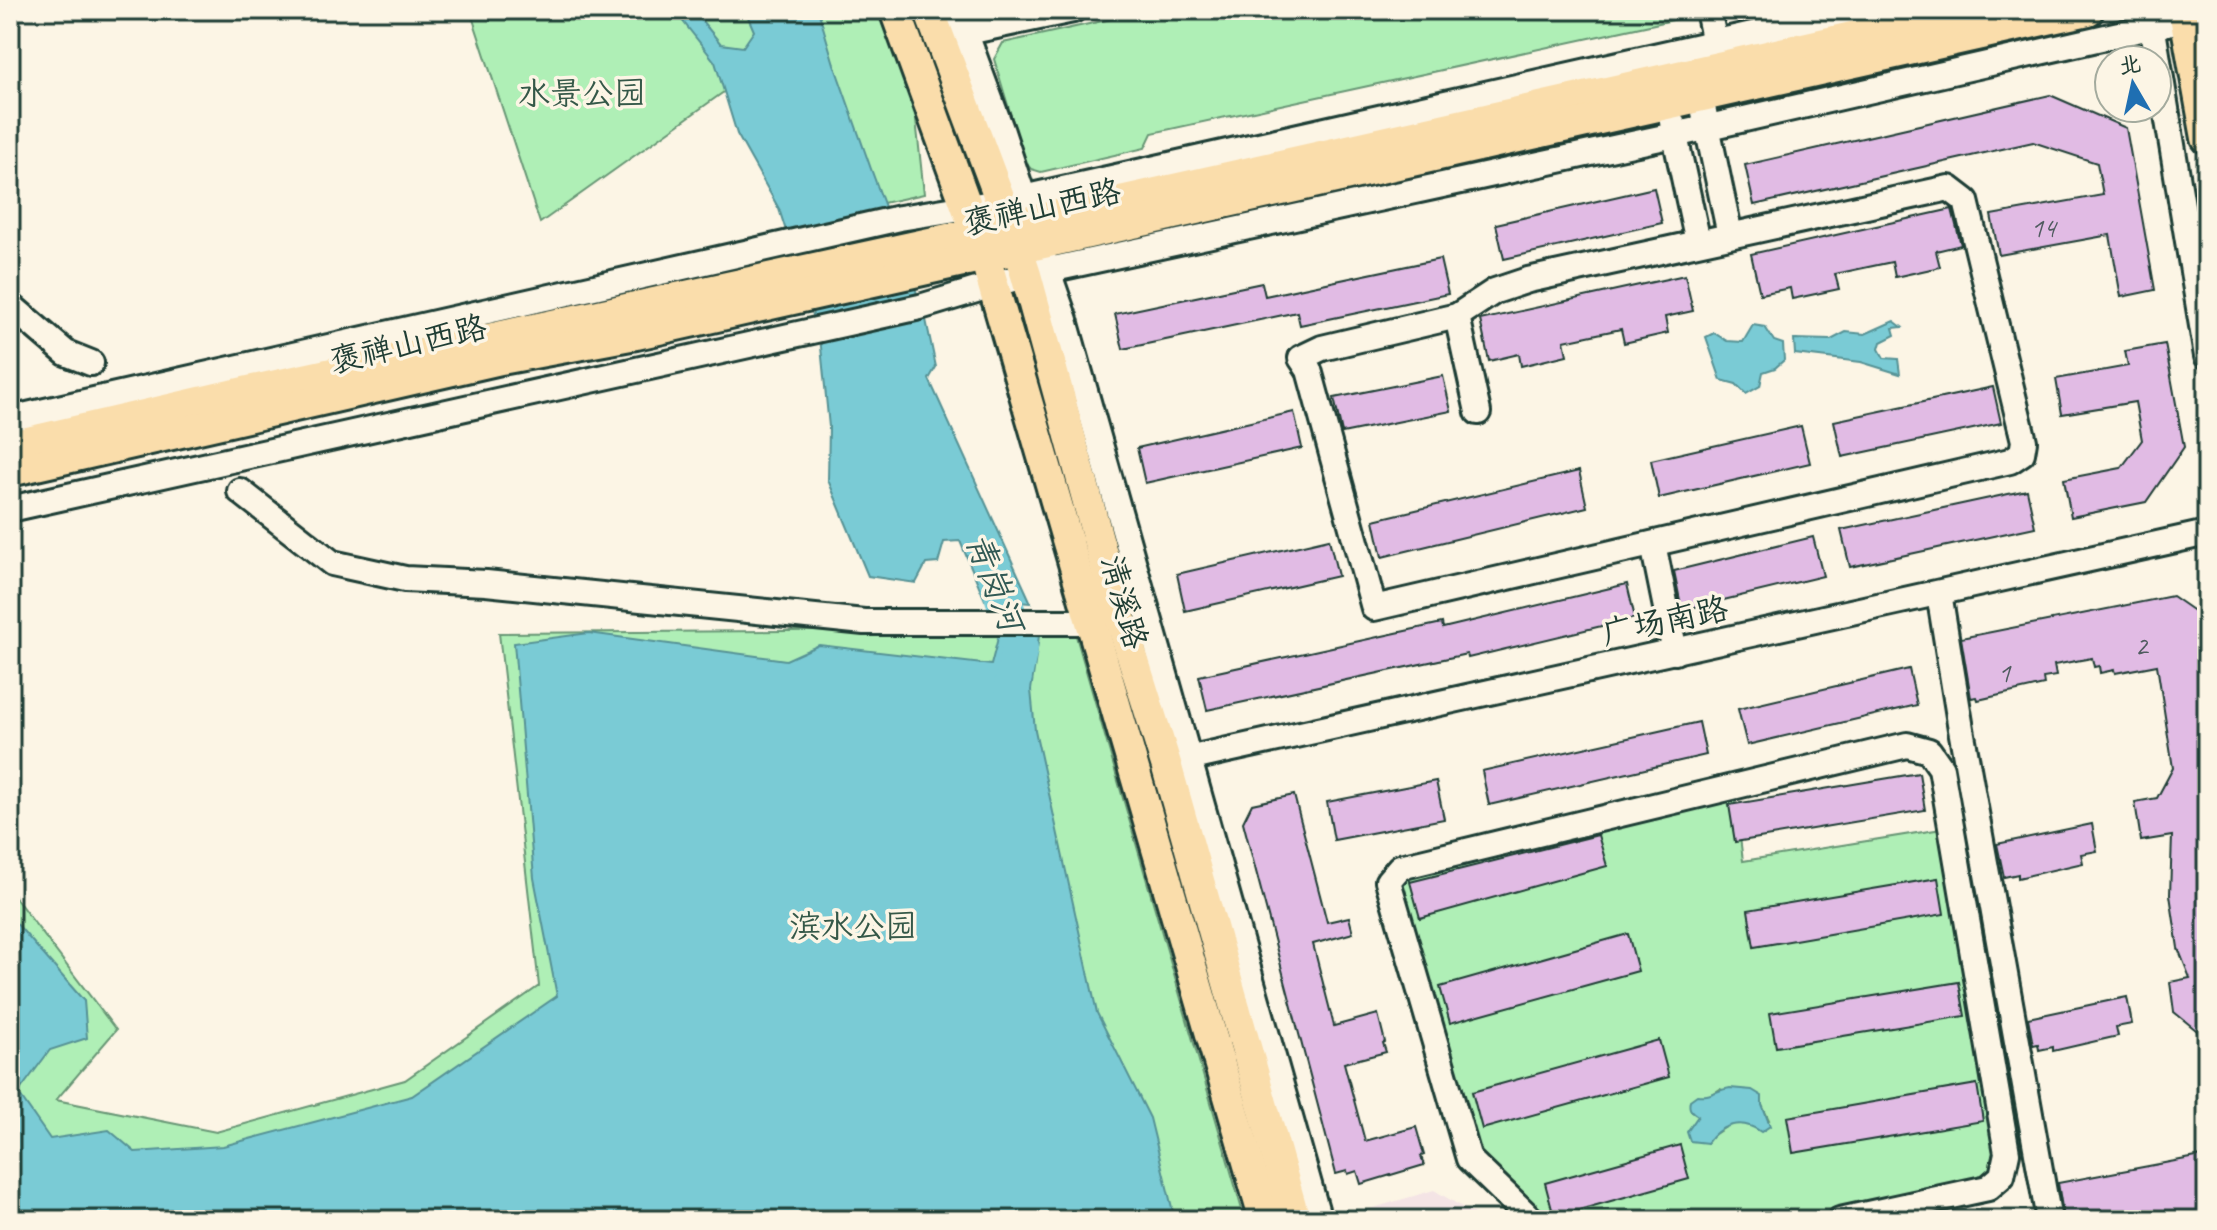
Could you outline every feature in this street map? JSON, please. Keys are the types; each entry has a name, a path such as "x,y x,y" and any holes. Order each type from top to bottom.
{"main road":[{"name":"清溪路","path":"895,10 981,245 1265,1220"},
{"name":"褒禅山西路","path":"1025,236 1973,10"},
{"name":"褒禅山西路","path":"10,446 221,397 786,288 1668,104 2088,10"},
{"path":"2192,14 2207,138"},
{"name":"清溪路","path":"947,23 1025,236 1115,601 1178,762 1295,1220"},
{"name":"褒禅山西路","path":"10,471 501,359 636,334 786,288"}],"street":[{"path":"947,23 1073,10"},
{"path":"1708,10 1715,43"},
{"path":"1025,236 1715,43 1859,10"},
{"path":"10,419 885,221 981,245 1674,135 2150,18 2192,14"},
{"path":"2150,18 2207,356"},
{"path":"1701,96 1730,235"},
{"path":"1668,104 1698,242"},
{"path":"1949,188 1966,201 2024,441 2022,453 2010,461 1374,608 1309,370 1301,358 1322,348 1457,316 1495,291 1528,280 1698,242 1949,188"},
{"path":"10,509 905,311 981,245"},
{"path":"10,305 66,353 91,363"},
{"path":"1457,316 1478,412"},
{"path":"240,491 332,563 405,579 486,583 864,622 1093,622"},
{"name":"广场南路","path":"1136,771 2207,533"},
{"path":"1653,544 1675,652"},
{"path":"1939,593 2049,1220"},
{"path":"1532,1220 1469,1159 1388,881 1400,867 1907,745 1929,751 1941,768 2007,1153 2002,1176 1988,1188 1840,1220"},
{"path":"1178,762 1319,1220"}],"shaded area":[{"path":"1434,1190 1484,1220 1331,1220 1363,1211"}],"green space":[{"name":"水景公园","path":"470,10 895,10 908,45 924,194 797,222 742,79 540,223"},
{"path":"1152,10 1697,10 1691,16 1152,133 1145,148 1041,172 1031,169 1025,162 994,59 1003,43"},
{"name":"滨水公园","path":"1074,629 1245,1220 10,1220 10,891 116,1030 56,1100 216,1132 405,1080 539,986 499,633"},
{"path":"1735,797 1743,861 1942,829 2000,1155 1984,1181 1803,1220 1549,1220 1478,1154 1397,877","holes":["1720,1089 1762,1105 1769,1120 1753,1126 1741,1123 1729,1125 1707,1143 1698,1115 1708,1097"]}],"water":[{"path":"674,10 693,10 721,44 743,47 754,31 745,10 818,10 834,64 925,315 936,367 929,379 1031,603 985,600 960,541 944,542 938,563 926,564 916,583 868,576 828,480 829,427 820,337 779,209 737,134 715,62"},
{"path":"1894,321 1902,327 1893,328 1895,335 1881,342 1879,349 1884,358 1898,359 1900,374 1861,362 1795,354 1794,339 1831,340 1846,332 1865,334"},
{"path":"1753,325 1765,327 1774,341 1783,344 1784,360 1775,368 1763,372 1760,386 1746,394 1736,384 1721,380 1706,337 1714,333 1727,341 1743,342"},
{"name":"滨水公园","path":"589,633 786,660 819,645 991,665 998,638 1039,636 1031,690 1035,730 1097,1013 1150,1118 1175,1220 10,1220 10,916 84,1001 87,1038 50,1050 18,1093 50,1139 109,1130 135,1152 223,1146 412,1096 557,996 534,878 514,643"},
{"path":"1730,1088 1752,1090 1762,1096 1770,1126 1761,1132 1746,1125 1732,1125 1718,1131 1707,1143 1690,1141 1687,1132 1698,1116 1689,1106 1690,1100 1697,1095"}],"building":[{"path":"2050,95 2093,114 2093,124 2117,124 2126,128 2155,290 2121,297 2110,235 1999,255 1991,215 2103,195 2097,163 2033,142 1754,205 1745,165"},
{"path":"1654,188 1662,223 1504,259 1496,224"},
{"path":"1952,209 1961,245 1936,251 1940,267 1895,277 1892,262 1835,274 1839,289 1792,299 1790,288 1760,294 1751,254"},
{"path":"1440,259 1448,294 1300,325 1297,312 1123,349 1115,314 1262,283 1265,296"},
{"path":"1685,275 1693,311 1665,317 1668,333 1624,343 1621,329 1564,341 1567,355 1521,366 1519,354 1489,361 1480,320"},
{"path":"2165,344 2184,447 2146,502 2071,517 2064,479 2121,468 2142,440 2135,402 2062,414 2056,379 2128,366 2125,351"},
{"path":"1443,376 1451,411 1342,433 1334,398"},
{"path":"1993,387 2001,423 1842,457 1834,421"},
{"path":"1294,412 1302,448 1145,483 1137,448"},
{"path":"1801,426 1810,463 1659,498 1651,460"},
{"path":"1579,471 1587,507 1382,557 1374,520"},
{"path":"2027,490 2035,527 1850,567 1841,530"},
{"path":"1813,537 1823,576 1682,610 1674,571"},
{"path":"1329,539 1338,576 1185,611 1177,574"},
{"path":"1627,584 1635,618 1468,658 1467,654 1207,710 1199,676 1442,623 1443,628"},
{"path":"2172,596 2198,614 2207,663 2207,1039 2174,1012 2170,982 2190,978 2178,948 2170,895 2172,836 2141,841 2135,802 2157,798 2173,768 2157,665 2100,673 2099,666 2094,667 2092,658 2054,665 2056,676 2043,678 2044,685 1978,700 1977,697 1971,698 1961,638"},
{"path":"1909,669 1917,705 1747,745 1738,709"},
{"path":"1699,722 1706,755 1489,805 1482,771"},
{"path":"1919,773 1925,810 1735,842 1729,805"},
{"path":"1436,781 1444,819 1334,840 1327,802"},
{"path":"1294,795 1327,922 1349,917 1353,933 1313,944 1334,1026 1378,1014 1385,1042 1386,1052 1344,1063 1365,1141 1416,1127 1424,1155 1421,1156 1424,1165 1361,1184 1357,1171 1336,1174 1243,822 1252,804"},
{"path":"2092,824 2097,851 2081,854 2083,863 2018,878 2018,874 2004,877 1997,844"},
{"path":"1598,835 1607,866 1420,918 1410,882"},
{"path":"1938,878 1944,914 1754,947 1748,910"},
{"path":"1628,934 1638,971 1450,1023 1440,987"},
{"path":"1959,982 1965,1016 1776,1047 1770,1013"},
{"path":"2127,997 2132,1024 2116,1027 2118,1036 2053,1051 2053,1047 2039,1050 2038,1044 2033,1045 2028,1018"},
{"path":"1659,1040 1669,1077 1482,1129 1472,1092"},
{"path":"1977,1084 1983,1121 1793,1153 1787,1117"},
{"path":"1680,1145 1689,1179 1554,1217 1545,1183"},
{"path":"2207,1155 2207,1220 2064,1220 2058,1183"}],"waterway":[{"name":"青岗河","path":"988,554 1020,648 1012,685"}]}
